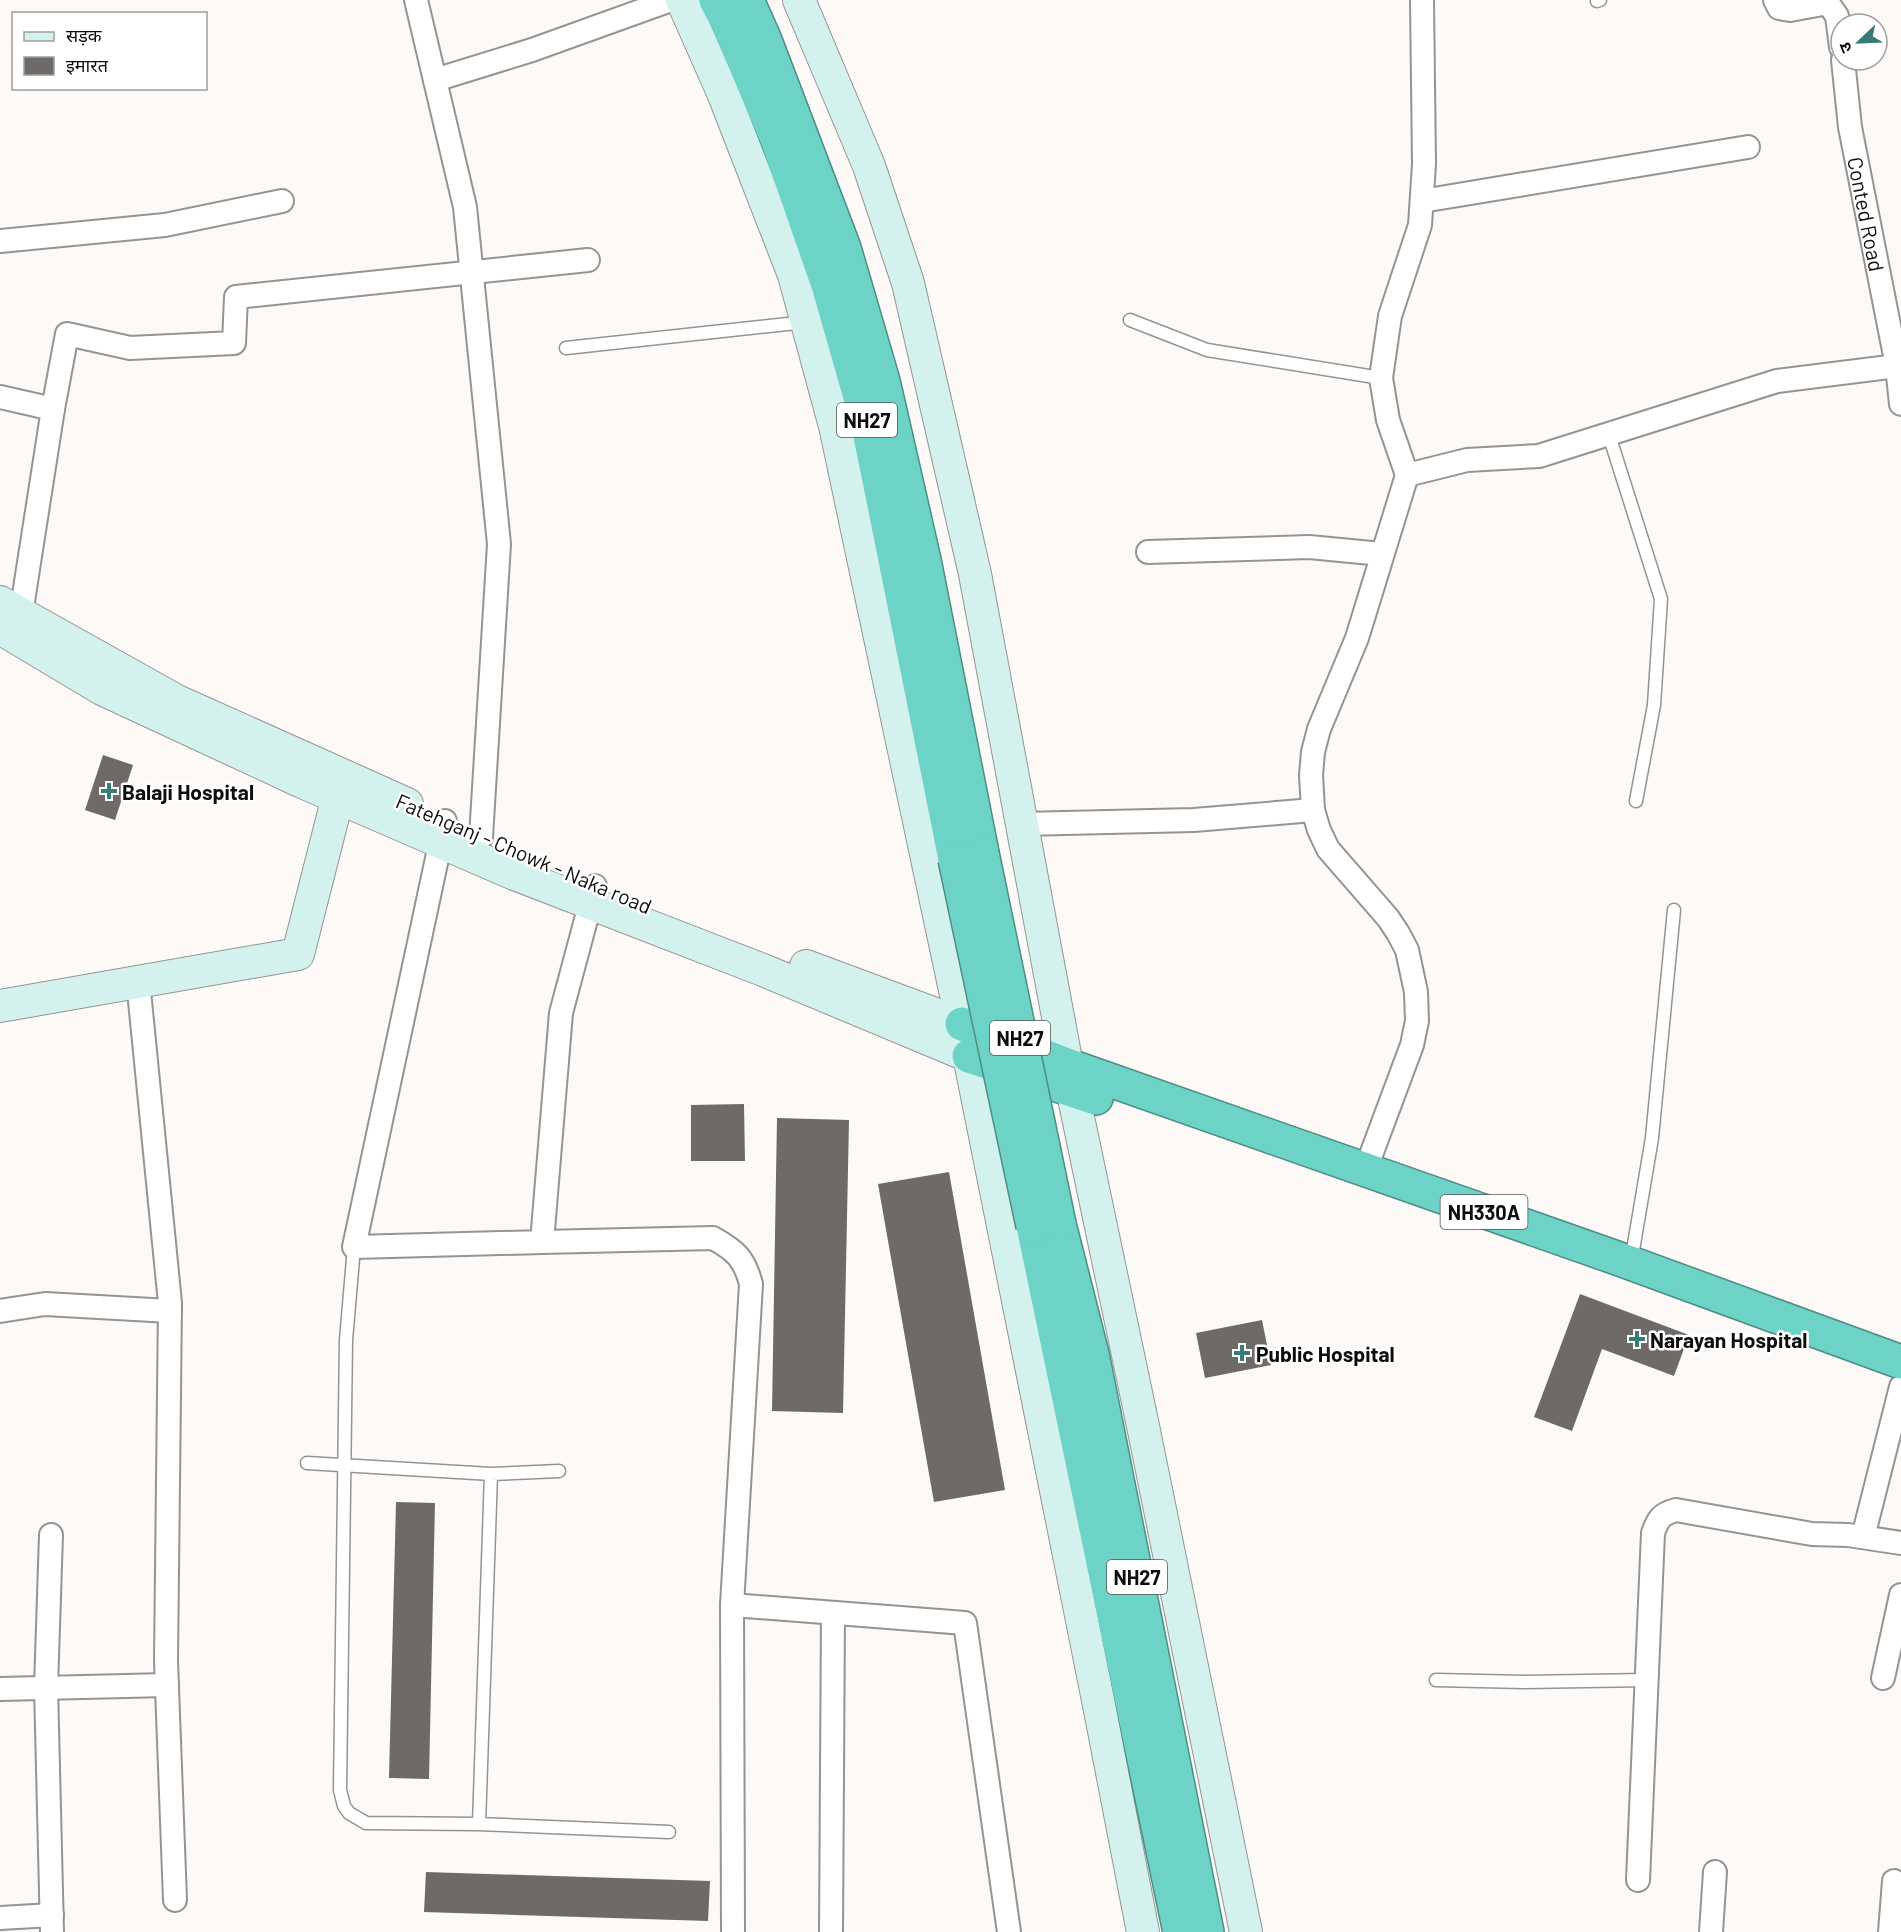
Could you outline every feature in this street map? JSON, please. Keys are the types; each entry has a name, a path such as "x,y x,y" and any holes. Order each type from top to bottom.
{"highway":[{"name":"NH27","path":"716,0 777,139 828,285 868,425 968,856 1046,1225 1180,1932"},
{"name":"NH27","path":"747,0 764,38 844,248 884,381 924,560 968,856"},
{"name":"Fatehganj - Chowk - Naka road","path":"962,1024 1069,1077"},
{"name":"NH330A","path":"969,1056 1069,1077 1365,1171 1631,1263 1901,1362"},
{"name":"NH330A","path":"1069,1077 1692,1303 1901,1382"},
{"name":"NH27","path":"1046,1225 1092,1354 1208,1932"}],"street":[{"path":"416,0 465,207 499,544 481,837"},
{"path":"435,80 532,50 671,0"},
{"path":"682,0 724,95 794,275 835,426 969,1056 1143,1932"},
{"path":"799,0 869,166 908,284 975,574 1069,1077 1246,1932"},
{"path":"1365,1171 1412,1046 1417,1021 1416,992 1407,950 1398,933 1388,918 1328,849 1313,810 1311,775 1313,752 1319,729 1357,638 1407,475 1388,420 1382,378 1390,316 1420,225 1424,164 1422,0"},
{"path":"1775,0 1779,8 1790,10 1828,1"},
{"name":"Conted Road","path":"1844,72 1850,127 1898,366 1901,404"},
{"path":"1422,201 1748,147"},
{"path":"0,241 165,225 282,201"},
{"path":"588,260 236,297 234,343 130,348 68,334 7,615 102,689 443,831 512,873 593,895 763,970 969,1056"},
{"path":"1407,475 1467,460 1539,456 1777,381 1898,366"},
{"path":"0,397 52,409"},
{"path":"1148,552 1309,547 1382,554"},
{"path":"0,1006 298,954 340,787"},
{"path":"1022,824 1194,820 1313,810"},
{"path":"443,831 354,1247 713,1238 734,1250 746,1265 752,1284 732,1605 733,1932"},
{"name":"Fatehganj - Chowk - Naka road","path":"443,831 481,837 593,895 962,1024"},
{"path":"542,1242 561,1013 593,895"},
{"path":"138,981 170,1311 167,1685 175,1900"},
{"path":"0,1311 45,1304 170,1311"},
{"path":"1863,1537 1901,1387"},
{"path":"1638,1880 1653,1533 1658,1519 1665,1513 1676,1510 1812,1534 1863,1537 1901,1543"},
{"path":"0,1918 52,1923 46,1687 51,1535"},
{"path":"1883,1678 1901,1595"},
{"path":"732,1605 965,1623 1009,1932"},
{"path":"831,1932 833,1613"},
{"path":"0,1689 167,1685"},
{"path":"1711,1932 1715,1872"},
{"path":"1890,1932 1894,1881"}],"lane":[{"path":"1130,320 1207,350 1382,378"},
{"path":"566,348 807,322"},
{"path":"1609,435 1661,599 1654,705 1636,801"},
{"path":"1631,1263 1652,1138 1674,910"},
{"path":"354,1247 346,1340 343,1465 340,1790 344,1806 350,1813 366,1823 478,1824 669,1832"},
{"path":"308,1462 490,1474 559,1472"},
{"path":"478,1824 490,1474"},
{"path":"1436,1680 1524,1682 1647,1680"}],"building":[{"path":"103,755 133,765 115,820 85,810"},
{"path":"744,1104 745,1161 691,1161 691,1105"},
{"path":"777,1118 849,1120 843,1413 772,1411"},
{"path":"949,1172 1005,1490 934,1502 878,1184"},
{"path":"1580,1294 1689,1335 1674,1376 1602,1349 1572,1431 1534,1417"},
{"path":"1262,1320 1271,1365 1205,1378 1196,1333"},
{"path":"396,1502 435,1503 429,1779 389,1778"},
{"path":"426,1872 710,1881 708,1921 424,1912"}],"place":[{"name":"Balaji Hospital","path":"109,791"},
{"name":"Narayan Hospital","path":"1637,1339"},
{"name":"Public Hospital","path":"1242,1353"}]}
